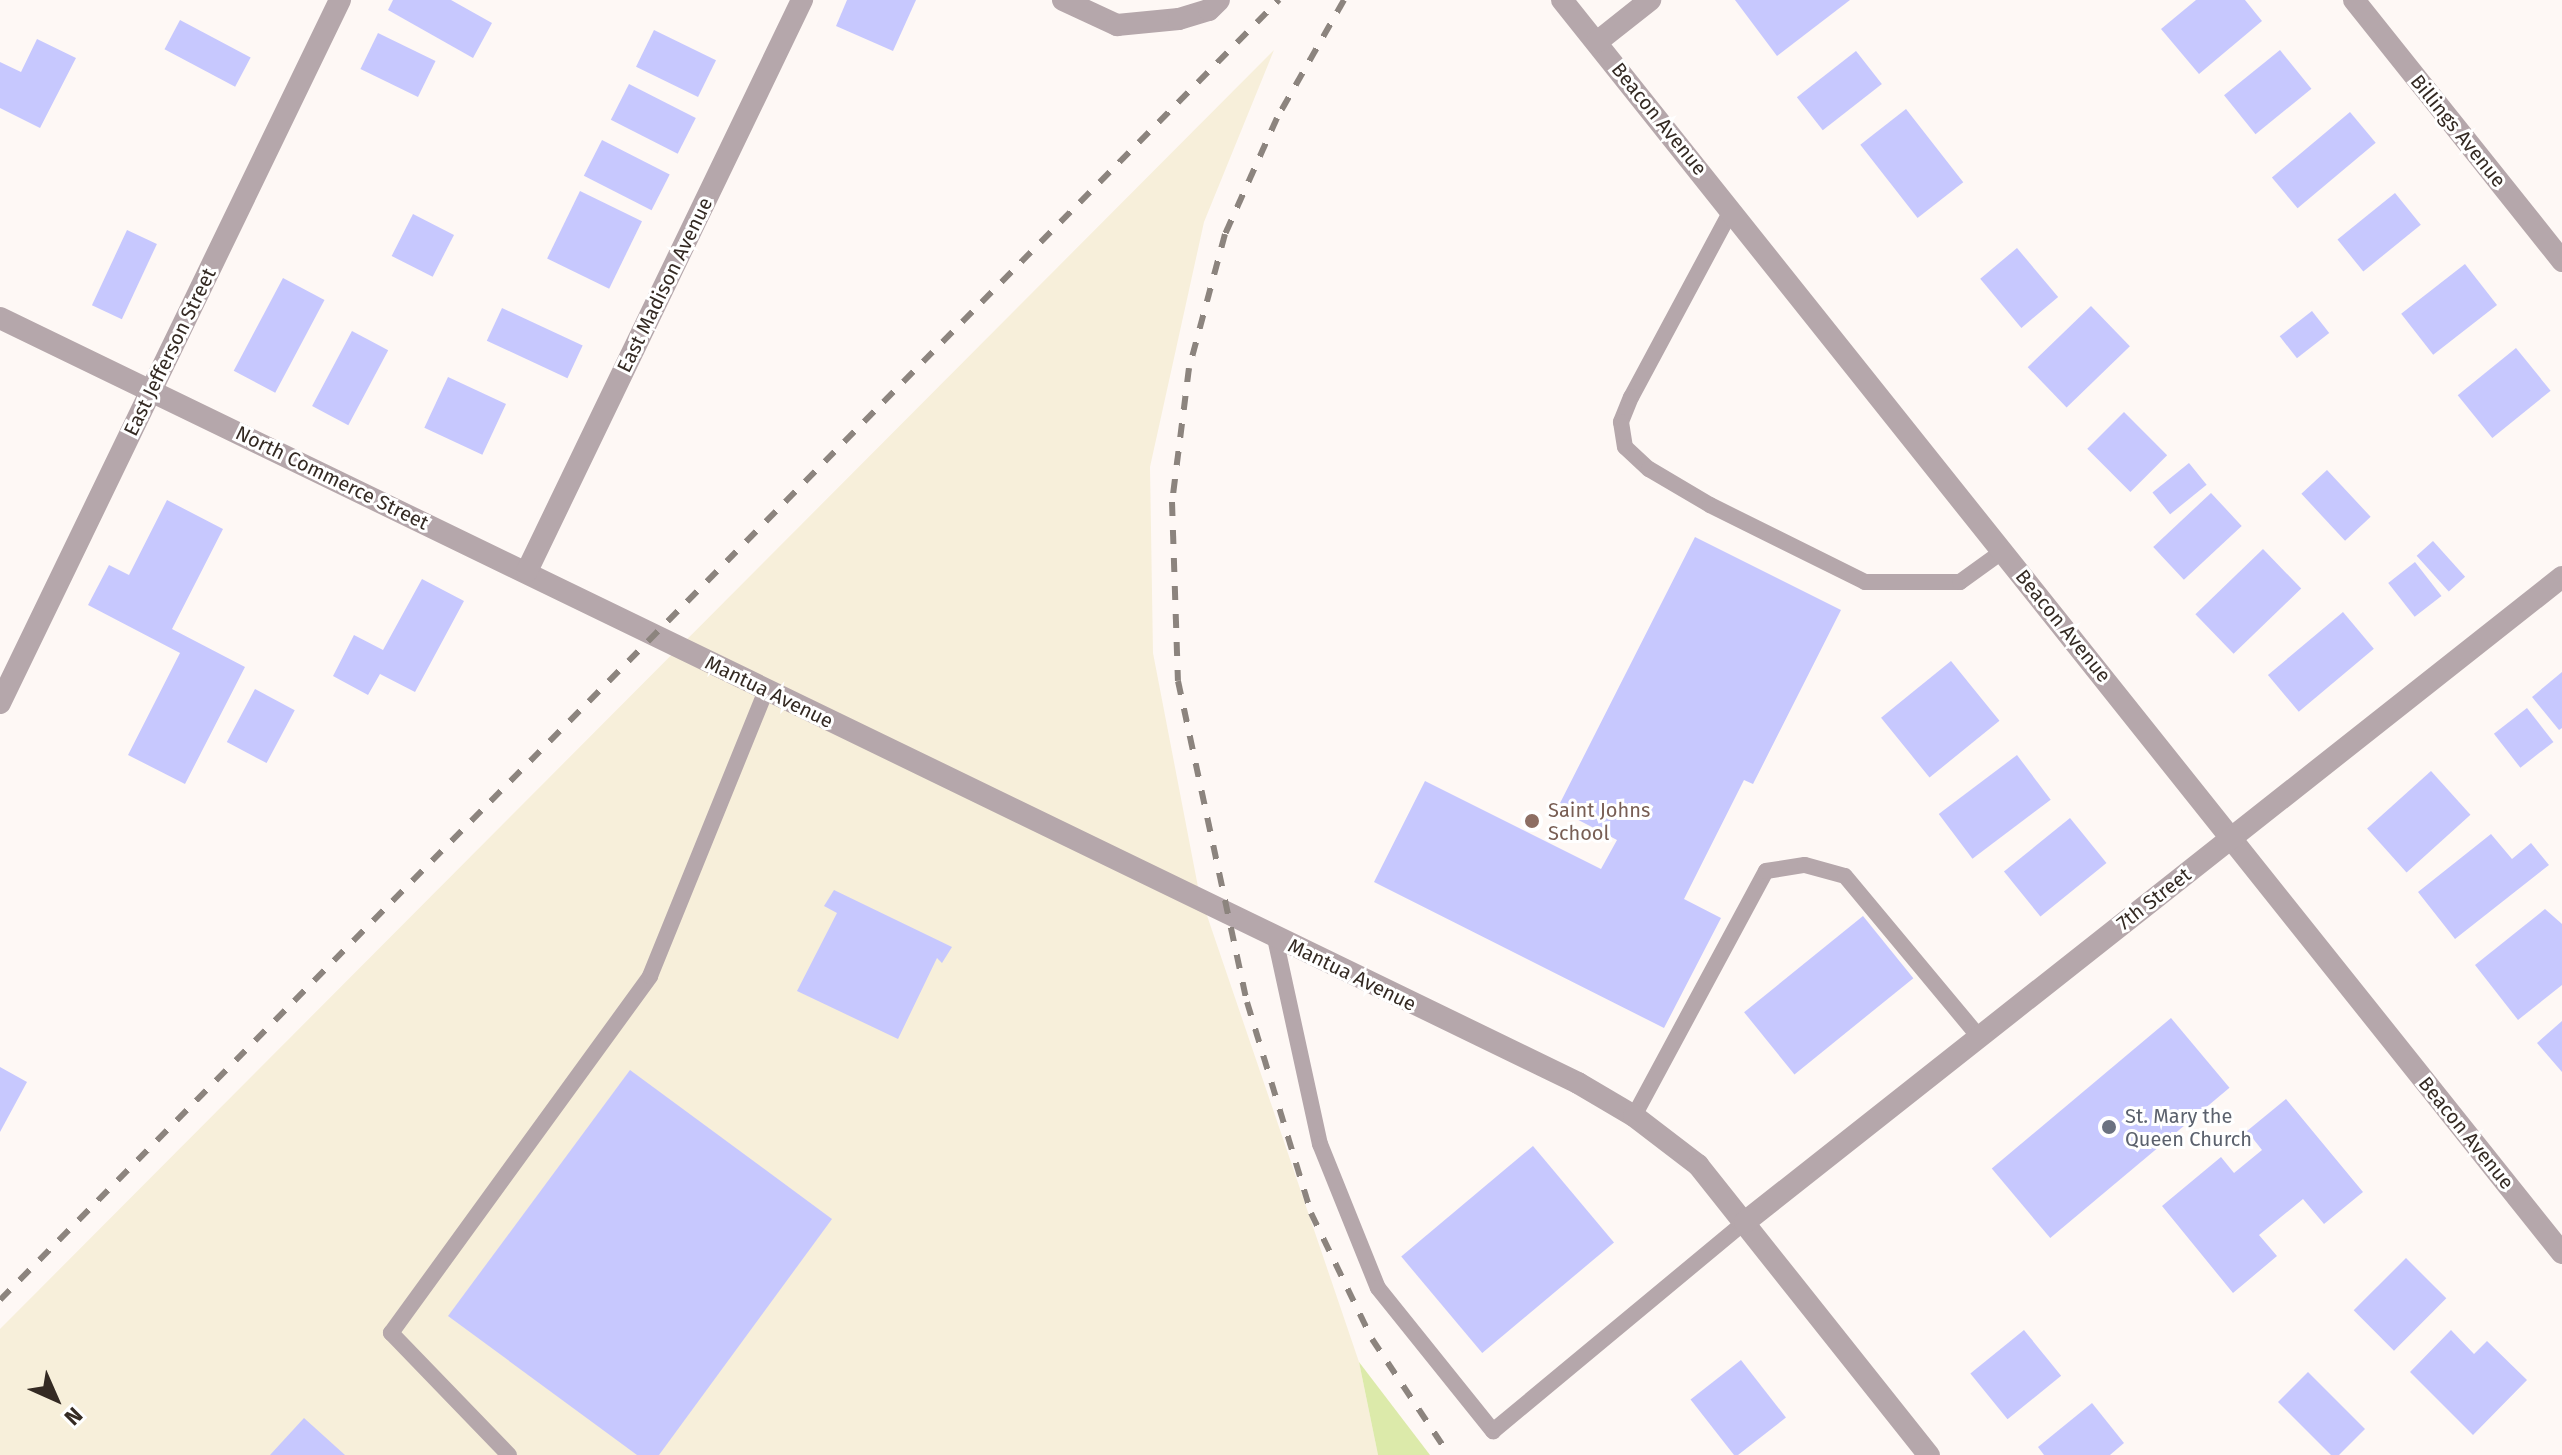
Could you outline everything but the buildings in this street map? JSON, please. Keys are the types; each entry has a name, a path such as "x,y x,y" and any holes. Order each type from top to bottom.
{"street":[{"name":"East Jefferson Street","path":"0,703 340,0"},
{"name":"East Madison Avenue","path":"527,571 802,0"},
{"path":"1063,0 1117,25 1164,21 1209,10 1219,0"},
{"name":"Beacon Avenue","path":"1562,0 1732,209 2562,1253"},
{"path":"1597,42 1650,0"},
{"name":"Billings Avenue","path":"2354,0 2562,261"},
{"name":"North Commerce Street","path":"0,318 663,639"},
{"name":"7th Street","path":"1745,1222 2562,577"},
{"name":"Mantua Avenue","path":"663,639 1578,1083 1634,1116 1698,1165 1929,1455"}],"lane":[{"path":"1732,209 1631,397 1621,422 1625,447 1649,469 1710,505 1865,582 1960,582 2003,551"},
{"path":"509,1455 391,1333 650,976 766,690"},
{"path":"1634,1116 1766,871 1805,865 1845,876 1979,1037"},
{"path":"1275,938 1320,1144 1378,1288 1493,1431 1745,1222"}],"shaded area":[{"path":"1274,50 1204,222 1150,467 1153,653 1199,892 1359,1362 1378,1455 0,1455 0,1329"}],"green space":[{"path":"1359,1362 1430,1455 1378,1455"}],"railway":[{"path":"0,1300 1279,0"},
{"path":"1344,0 1277,118 1225,234 1189,368 1172,502 1178,681 1247,1002 1311,1213 1372,1339 1449,1455"}],"place":[{"name":"Saint Johns School","path":"1532,821"},
{"name":"St. Mary the Queen Church","path":"2109,1127"}]}
